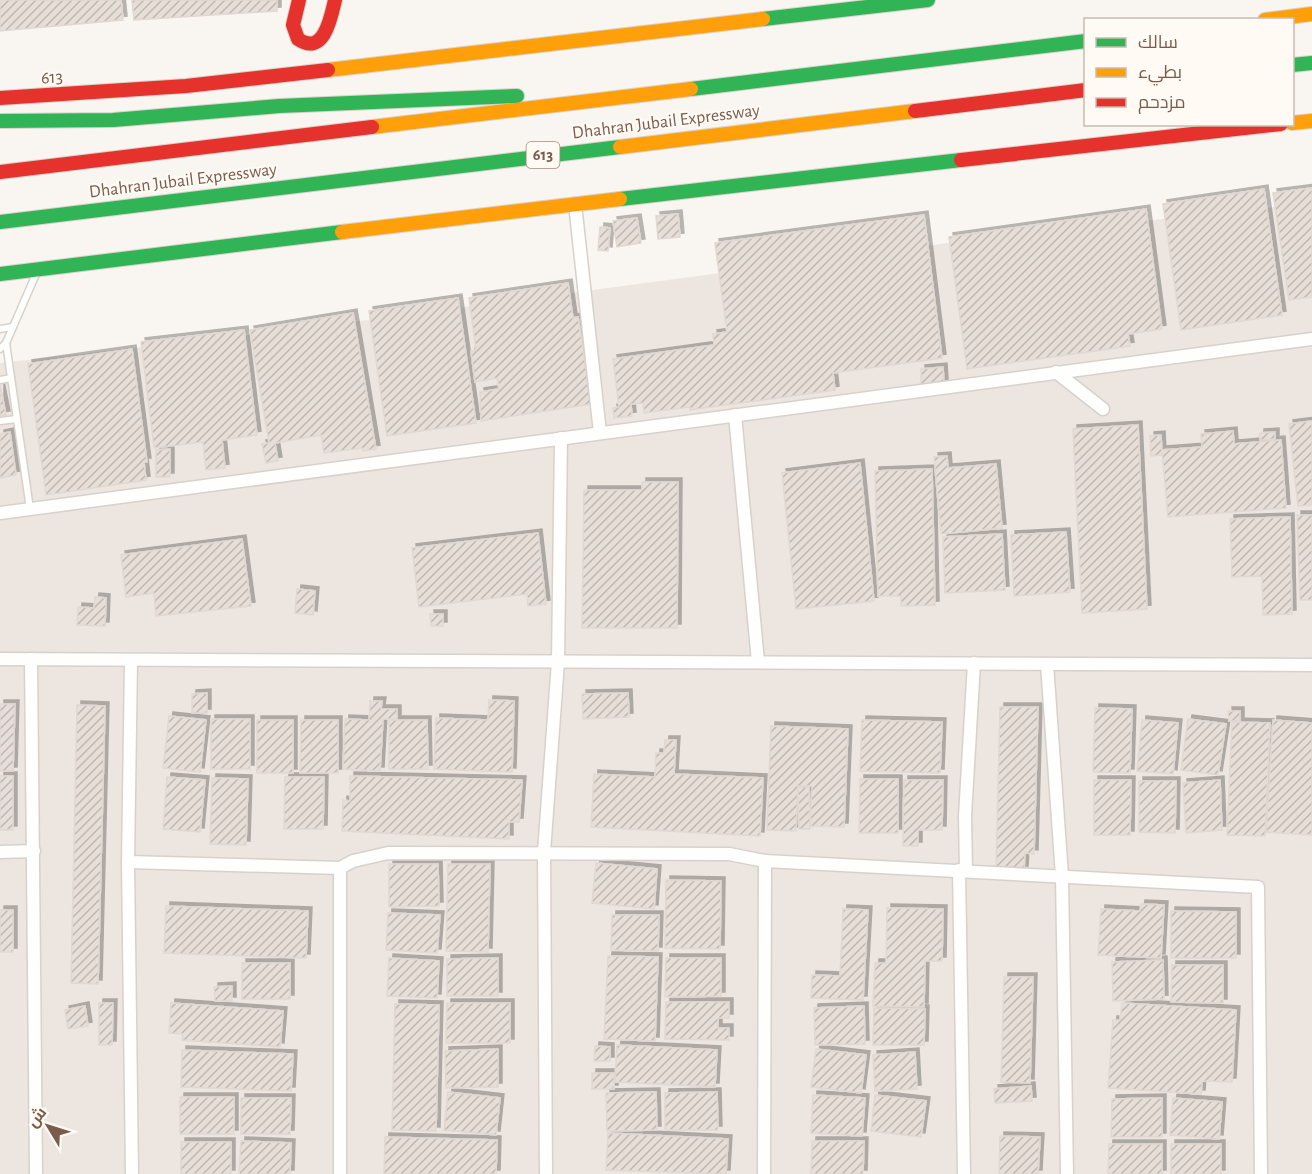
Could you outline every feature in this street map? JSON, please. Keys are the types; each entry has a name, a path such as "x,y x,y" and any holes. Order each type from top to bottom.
{"main road":[{"path":"299,0 292,22 293,31 302,42 308,44 314,44 326,32 336,0"},
{"name":"613","path":"0,98 186,86 919,1"},
{"path":"1281,18 1312,14"},
{"name":"Dhahran Jubail Expressway","path":"0,172 1084,41"},
{"path":"1294,67 1312,65"},
{"path":"0,121 113,120 279,106 686,89"},
{"name":"Dhahran Jubail Expressway","path":"0,222 1084,90"},
{"path":"1294,123 1312,121"},
{"path":"0,274 575,204 1263,126"}],"street":[{"path":"575,204 600,433"},
{"path":"0,513 1312,339"},
{"path":"1056,372 1103,408"},
{"path":"735,415 758,662"},
{"path":"546,1174 544,852 558,662 561,438"},
{"path":"0,659 27,663 131,660 1312,665"},
{"path":"131,660 128,862 132,1174"},
{"path":"27,663 34,851 36,1174"},
{"path":"964,1174 962,871 974,663"},
{"path":"1047,664 1062,876 1067,1174"},
{"path":"0,852 34,851"},
{"path":"128,862 340,868 353,861 388,853 729,854 765,861 828,866 1258,887 1261,1174"},
{"path":"764,1174 765,861"},
{"path":"340,868 340,1174"}],"lane":[{"path":"0,349 6,343 38,269"},
{"path":"0,329 13,327"},
{"path":"6,343 30,509"},
{"path":"0,380 11,378"},
{"path":"0,421 17,418"}],"shaded area":[{"path":"1312,203 1312,1174 0,1174 0,363 284,331 978,239"}],"building":[{"path":"0,0 121,0 123,20 0,31"},
{"path":"132,0 277,0 277,11 134,20"},
{"path":"1312,188 1312,297 1289,300 1273,193"},
{"path":"1264,189 1282,315 1181,330 1163,204"},
{"path":"1146,209 1162,329 1128,334 1130,346 967,369 949,237"},
{"path":"678,214 680,237 658,239 656,216"},
{"path":"924,215 942,358 833,373 835,390 690,410 690,407 644,413 643,403 631,404 632,416 614,418 613,408 619,407 613,359 714,345 713,334 727,332 715,243"},
{"path":"637,218 641,243 617,247 613,221"},
{"path":"600,227 610,228 608,251 598,250"},
{"path":"568,283 573,318 578,317 591,404 481,421 480,392 499,389 497,378 475,382 471,351 476,350 469,298"},
{"path":"458,298 476,423 387,436 369,311"},
{"path":"353,313 376,449 363,451 362,448 324,453 321,435 275,443 278,461 266,463 262,444 269,443 250,330"},
{"path":"244,330 257,435 222,440 225,468 206,470 203,442 154,448 141,342"},
{"path":"132,349 147,462 144,462 146,480 46,495 28,364"},
{"path":"943,367 944,383 921,385 921,369"},
{"path":"0,385 6,415 0,416"},
{"path":"1312,421 1312,505 1298,506 1289,424"},
{"path":"1138,425 1147,609 1082,613 1073,429"},
{"path":"1233,431 1234,444 1281,440 1286,508 1168,517 1162,450 1202,447 1201,434"},
{"path":"10,432 16,475 0,478 0,434"},
{"path":"1275,432 1275,439 1260,440 1260,433"},
{"path":"1161,435 1162,455 1151,456 1150,436"},
{"path":"170,449 170,477 156,477 156,450"},
{"path":"947,456 948,468 996,464 1002,528 941,534 934,457"},
{"path":"860,463 874,601 796,609 782,473"},
{"path":"932,469 935,605 901,606 901,596 878,596 875,471"},
{"path":"642,482 678,482 677,628 582,628 584,490 642,490"},
{"path":"1297,515 1312,515 1312,600 1300,600"},
{"path":"1290,517 1292,614 1263,615 1262,576 1232,577 1230,519"},
{"path":"1066,532 1070,592 1014,596 1011,535"},
{"path":"538,533 546,604 528,606 527,594 419,607 412,548"},
{"path":"1002,534 1005,590 945,593 943,537"},
{"path":"242,539 251,606 156,616 154,593 126,597 121,555"},
{"path":"297,589 315,591 313,615 295,613"},
{"path":"95,597 106,598 105,626 77,625 78,607 94,608"},
{"path":"430,614 443,614 443,626 431,626"},
{"path":"207,693 207,713 192,713 192,694"},
{"path":"628,693 629,717 583,719 582,694"},
{"path":"489,700 514,701 512,772 434,769 436,718 488,720"},
{"path":"370,701 382,701 381,709 397,709 397,719 383,719 380,771 343,769 345,719 369,720"},
{"path":"0,704 15,704 13,771 0,771"},
{"path":"77,705 105,706 98,984 71,983"},
{"path":"1000,707 1038,707 1034,854 1025,853 1024,870 996,870"},
{"path":"1095,708 1132,709 1130,773 1093,772"},
{"path":"1228,711 1240,711 1240,721 1229,721"},
{"path":"169,716 206,720 200,772 163,768"},
{"path":"211,719 250,719 250,769 211,769"},
{"path":"1188,719 1226,724 1218,775 1181,770"},
{"path":"257,720 293,720 293,773 257,773"},
{"path":"301,720 338,720 338,773 300,773"},
{"path":"389,720 427,720 428,769 389,769"},
{"path":"862,720 942,722 940,773 860,771"},
{"path":"1142,720 1178,723 1173,774 1137,771"},
{"path":"1273,720 1312,723 1312,835 1266,832"},
{"path":"1232,722 1270,723 1265,836 1227,835"},
{"path":"771,726 848,729 844,827 810,826 812,786 798,786 796,831 767,830"},
{"path":"665,740 676,740 674,774 763,778 760,836 591,827 594,774 655,777 656,753 664,753"},
{"path":"0,776 13,776 13,830 0,830"},
{"path":"350,776 522,780 519,822 509,822 509,839 342,831 343,800 350,801"},
{"path":"167,777 205,780 200,832 163,829"},
{"path":"285,777 324,777 323,829 284,829"},
{"path":"212,778 248,779 246,845 210,844"},
{"path":"860,779 898,779 898,833 859,833"},
{"path":"904,780 943,780 942,830 918,830 918,846 903,846"},
{"path":"1094,780 1131,780 1130,835 1094,835"},
{"path":"1220,780 1222,830 1186,833 1183,783"},
{"path":"1139,781 1176,781 1175,833 1139,832"},
{"path":"798,787 809,787 810,829 799,829"},
{"path":"596,863 657,869 654,909 592,903"},
{"path":"389,864 438,864 439,906 389,907"},
{"path":"448,864 490,864 488,952 446,951"},
{"path":"666,880 721,881 720,949 665,948"},
{"path":"1141,904 1164,905 1161,958 1098,955 1101,909 1140,911"},
{"path":"166,906 308,911 306,958 164,953"},
{"path":"887,908 943,909 942,961 925,961 924,1007 873,1006 875,963 886,963"},
{"path":"843,909 868,910 863,1000 811,998 812,975 840,976"},
{"path":"0,910 13,910 13,952 0,952"},
{"path":"1171,911 1236,912 1236,958 1171,958"},
{"path":"388,913 440,915 437,953 386,950"},
{"path":"612,915 659,915 658,951 611,950"},
{"path":"608,956 658,957 655,1041 604,1039"},
{"path":"389,958 439,961 437,998 387,996"},
{"path":"498,958 498,996 447,996 447,959"},
{"path":"666,958 721,958 721,996 665,997"},
{"path":"1163,960 1164,999 1113,1001 1112,962"},
{"path":"242,963 290,963 290,999 242,999"},
{"path":"1172,965 1223,965 1223,1003 1171,1002"},
{"path":"1004,977 1033,977 1030,1083 1001,1082"},
{"path":"232,986 232,1001 215,1001 214,987"},
{"path":"666,1002 729,1002 729,1018 718,1018 718,1028 729,1028 729,1040 665,1039"},
{"path":"99,1003 113,1003 112,1045 99,1045"},
{"path":"171,1003 283,1011 280,1047 182,1040 183,1034 169,1033"},
{"path":"447,1003 510,1003 510,1043 446,1043"},
{"path":"1122,1003 1236,1010 1232,1082 1202,1081 1201,1094 1108,1088 1113,1020 1120,1020"},
{"path":"395,1004 439,1005 436,1131 392,1130"},
{"path":"85,1006 88,1026 68,1029 65,1010"},
{"path":"864,1006 865,1044 815,1045 814,1008"},
{"path":"874,1008 925,1009 924,1045 873,1045"},
{"path":"617,1045 717,1050 715,1087 615,1082"},
{"path":"595,1046 610,1047 610,1061 594,1061"},
{"path":"498,1049 498,1087 446,1088 445,1051"},
{"path":"816,1049 866,1055 861,1093 811,1087"},
{"path":"182,1050 293,1054 291,1091 181,1087"},
{"path":"915,1052 917,1089 875,1091 873,1055"},
{"path":"592,1073 614,1073 614,1089 592,1089"},
{"path":"1031,1086 1032,1101 995,1103 994,1089"},
{"path":"448,1092 500,1098 496,1135 444,1130"},
{"path":"656,1092 657,1130 607,1131 606,1093"},
{"path":"717,1092 718,1130 665,1130 665,1093"},
{"path":"813,1095 865,1098 862,1136 811,1133"},
{"path":"875,1095 926,1101 921,1137 871,1131"},
{"path":"180,1097 234,1097 234,1134 180,1134"},
{"path":"241,1098 291,1098 290,1134 241,1134"},
{"path":"1162,1098 1162,1137 1111,1137 1112,1099"},
{"path":"1173,1098 1222,1102 1219,1139 1170,1135"},
{"path":"608,1133 728,1139 726,1174 606,1170"},
{"path":"1000,1136 1040,1137 1038,1174 999,1174"},
{"path":"385,1137 497,1140 496,1174 384,1174"},
{"path":"241,1141 291,1143 290,1174 239,1174"},
{"path":"812,1141 864,1141 863,1174 811,1174"},
{"path":"181,1142 231,1142 231,1174 181,1174"},
{"path":"1109,1144 1162,1144 1162,1174 1108,1174"},
{"path":"1171,1144 1221,1144 1221,1174 1171,1174"}],"traffic: fast":[{"path":"763,19 928,0"},
{"path":"691,89 1084,41"},
{"path":"1294,65 1312,63"},
{"path":"0,121 113,120 279,106 517,96"},
{"path":"0,222 620,147"},
{"path":"620,199 961,160"},
{"path":"0,274 342,232"}],"traffic: slow":[{"path":"1281,18 1312,14"},
{"path":"328,70 763,19"},
{"path":"372,127 691,89"},
{"path":"620,147 915,111"},
{"path":"1294,123 1312,121"},
{"path":"342,232 620,199"}],"traffic: jam":[{"path":"299,0 293,25 298,39 307,43 314,43 325,33 335,0"},
{"path":"0,98 186,86 328,70"},
{"path":"915,111 1084,90"},
{"path":"961,160 1263,126"},
{"path":"0,172 372,127"}]}
